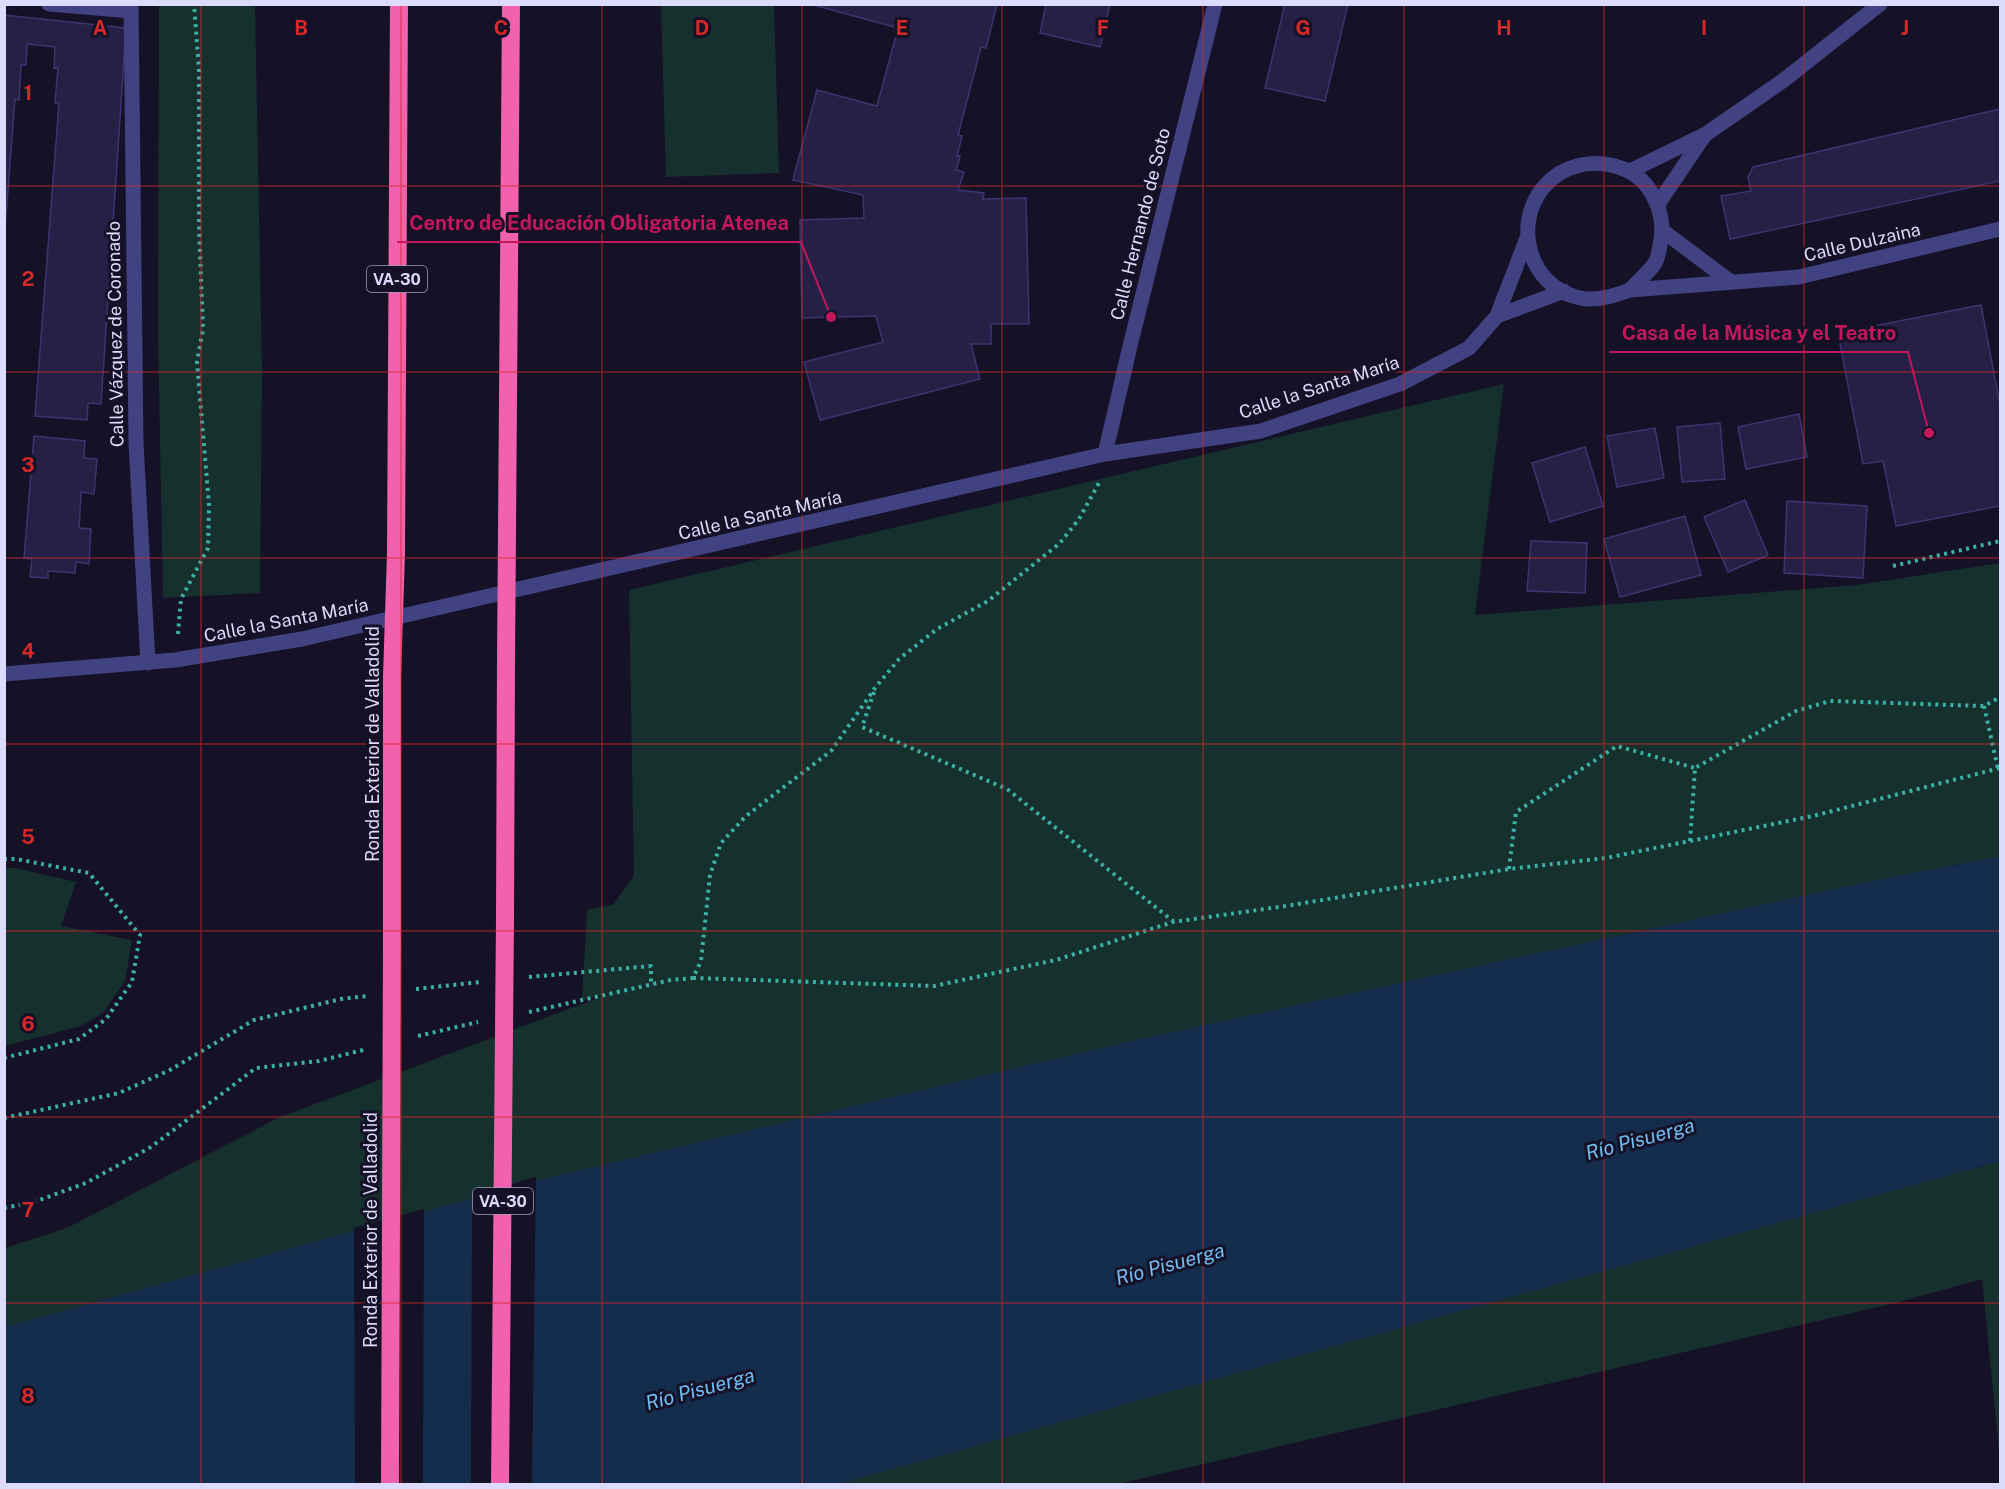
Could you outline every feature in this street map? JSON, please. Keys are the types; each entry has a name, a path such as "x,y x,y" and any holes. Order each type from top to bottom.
{"highway":[{"name":"Ronda Exterior de Valladolid","path":"390,1485 392,677 396,553 399,4"},
{"name":"VA-30","path":"500,1485 511,4"}],"street":[{"path":"49,4 131,8"},
{"name":"Calle Hernando de Soto","path":"1105,454 1215,4"},
{"path":"1630,171 1706,134 1784,80 1880,4"},
{"name":"Calle Vázquez de Coronado","path":"131,8 136,443 148,663"},
{"path":"1658,204 1706,134"},
{"path":"1590,162 1612,164 1630,171 1645,184 1658,204 1664,231 1656,262 1630,290 1609,298 1586,298 1564,291 1546,278 1533,260 1527,238 1528,216 1536,196 1550,179 1569,168 1590,162"},
{"name":"Calle Dulzaina","path":"1630,290 1798,277 2001,229"},
{"path":"1664,231 1731,282"},
{"name":"Calle la Santa María","path":"4,674 175,660 302,639 1105,454 1261,431 1400,384 1469,348 1497,316 1527,238"},
{"name":"Calle la Santa María","path":"1497,316 1564,291"}],"path":[{"path":"175,660 181,599 208,548 209,505 196,362 203,329 199,225 198,69 194,4"},
{"path":"693,978 701,961 710,875 721,843 746,816 831,751 875,688 899,659 937,629 988,601 1060,543 1079,519 1096,491 1105,467 1105,454"},
{"path":"1893,566 2001,541"},
{"path":"875,688 862,727 1007,789 1173,921"},
{"path":"1509,869 1516,812 1617,746 1695,768 1796,711 1830,700 1984,706 2001,697"},
{"path":"518,1014 651,984 693,978 934,986 1056,960 1173,921 1298,904 1509,869 1606,858 1813,816 1999,768 1984,706"},
{"path":"1690,841 1695,768"},
{"path":"4,859 16,859 89,873 140,934 132,982 106,1019 79,1039 4,1058"},
{"path":"520,978 651,966 651,984"},
{"path":"409,990 487,981"},
{"path":"4,1118 119,1093 170,1070 254,1020 341,999 375,995"},
{"path":"407,1039 485,1021"},
{"path":"4,1208 34,1202 86,1183 151,1147 256,1068 319,1061 374,1047"}],"green space":[{"path":"159,5 255,5 262,372 260,593 163,598 158,333"},
{"path":"661,5 774,5 779,173 666,177"},
{"path":"1504,384 1475,615 1857,585 2000,563 2000,857 1891,877 1141,1039 547,1178 5,1327 5,1248 67,1228 280,1117 606,995 582,1000 587,910 614,904 634,875 629,590"},
{"path":"5,868 15,868 76,882 61,926 132,940 125,981 103,1013 81,1026 5,1046"},
{"path":"2000,1161 2000,1460 1982,1279 1899,1302 1118,1484 838,1484"}],"water":[{"name":"Río Pisuerga","path":"2000,857 2000,1161 838,1484 5,1484 5,1327 547,1178 1141,1039 1891,877"}],"pier":[{"path":"536,1177 532,1484 471,1484 472,1195"},
{"path":"424,1209 423,1484 355,1484 354,1228"}],"building":[{"path":"810,4 997,4 986,48 981,47 958,135 962,136 956,170 964,172 958,190 984,193 983,199 1026,198 1029,324 991,324 991,344 971,344 980,379 820,420 804,362 883,342 876,316 802,318 800,220 864,218 863,195 793,180 817,90 877,106 898,28"},
{"path":"1046,4 1110,4 1100,47 1040,33"},
{"path":"1285,4 1348,4 1325,101 1265,88"},
{"path":"4,15 126,28 101,404 88,403 87,420 35,416 59,103 55,103 58,67 54,68 55,47 27,44 26,65 21,65 19,100 15,99 4,241"},
{"path":"2000,109 2000,181 1730,239 1721,196 1751,191 1748,177 1753,167"},
{"path":"1981,305 2000,405 2000,506 1896,526 1883,461 1863,464 1838,333"},
{"path":"1799,414 1807,457 1746,469 1738,427"},
{"path":"1720,423 1725,479 1682,482 1677,427"},
{"path":"1655,428 1664,478 1617,487 1607,436"},
{"path":"34,436 85,441 84,458 97,459 94,494 81,492 79,528 91,529 89,564 76,562 75,573 48,571 48,578 30,577 32,559 24,558"},
{"path":"1585,447 1603,506 1550,522 1532,463"},
{"path":"1745,500 1768,555 1728,572 1704,517"},
{"path":"1787,501 1867,506 1863,578 1784,573"},
{"path":"1685,516 1701,575 1620,597 1604,539"},
{"path":"1531,541 1587,543 1585,593 1527,591"}],"place":[{"name":"Centro de Educación Obligatoria Atenea","path":"831,317"},
{"name":"Casa de la Música y el Teatro","path":"1929,433"}]}
